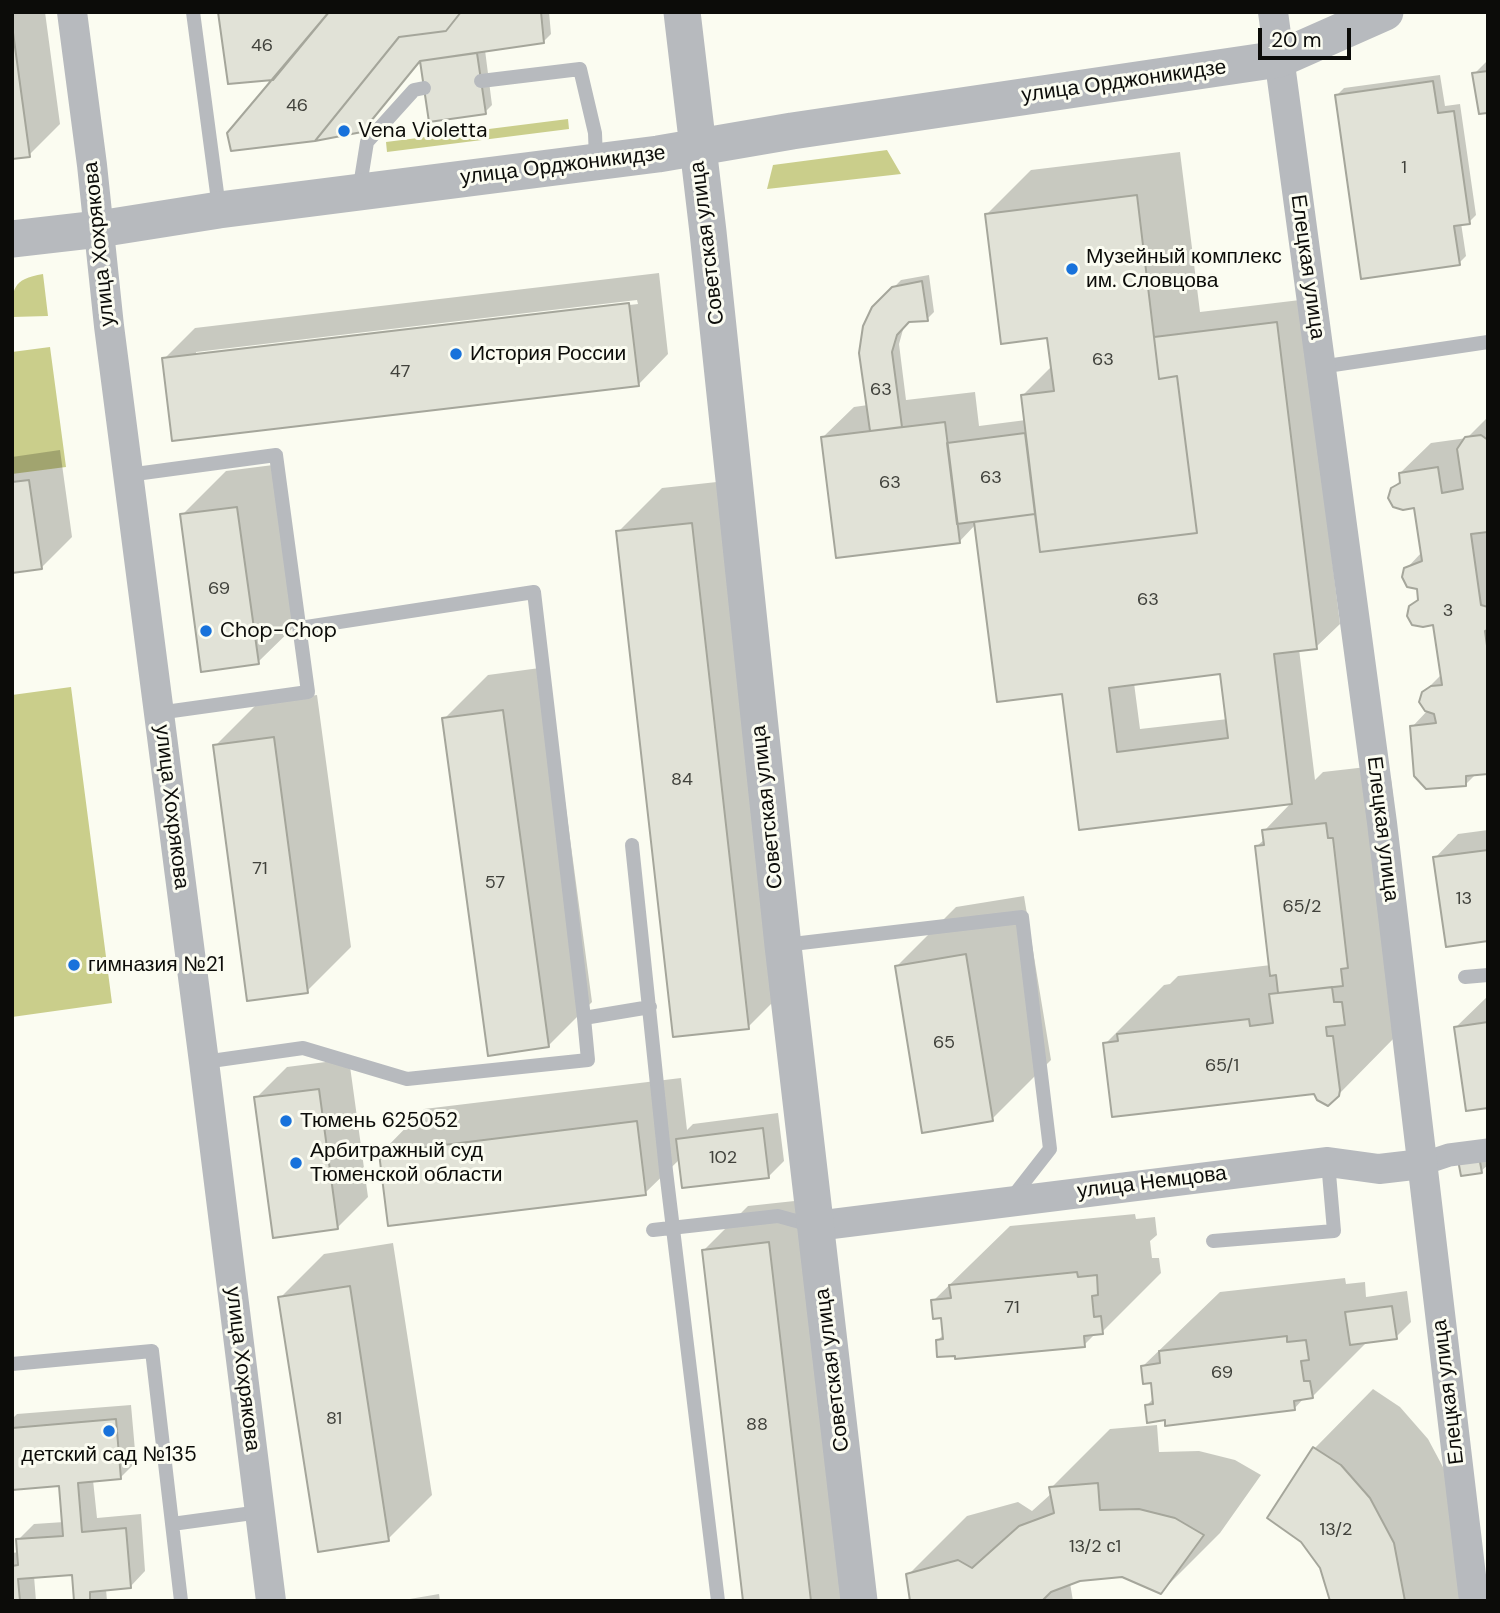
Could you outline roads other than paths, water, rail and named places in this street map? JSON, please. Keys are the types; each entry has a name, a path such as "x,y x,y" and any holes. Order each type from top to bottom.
{"street":[{"name":"улица Хохрякова","path":"72,12 109,326 271,1601"},
{"name":"Советская улица","path":"682,12 708,232 783,946 859,1601"},
{"name":"Елецкая улица","path":"1273,12 1380,809 1474,1601"},
{"name":"улица Орджоникидзе","path":"12,239 99,229 219,209 697,148 792,131 1279,59 1385,12"},
{"name":"улица Немцова","path":"816,1226 873,1221 1011,1200 1328,1162 1379,1169 1422,1164 1449,1155 1488,1150"}],"lane":[{"path":"193,12 219,209"},
{"path":"481,81 580,69 595,133 596,162"},
{"path":"359,192 368,142 414,90 425,88"},
{"path":"1320,367 1488,342"},
{"path":"128,475 276,455 300,628 308,692 159,713"},
{"path":"204,1062 303,1048 407,1079 588,1060 534,592 300,628"},
{"path":"632,845 718,1601"},
{"path":"783,946 1022,917 1050,1149 1011,1200"},
{"path":"1465,977 1488,975"},
{"path":"584,1018 650,1007"},
{"path":"1213,1241 1334,1231 1328,1162"},
{"path":"653,1230 778,1216 816,1226"},
{"path":"12,1364 152,1351 181,1601"},
{"path":"172,1524 260,1512"}],"place":[{"name":"Vena Violetta","path":"344,131"},
{"name":"Музейный комплекс им. Словцова","path":"1072,269"},
{"name":"История России","path":"456,354"},
{"name":"Chop-Chop","path":"206,631"},
{"name":"гимназия №21","path":"74,965"},
{"name":"Тюмень 625052","path":"286,1121"},
{"name":"Арбитражный суд Тюменской области","path":"296,1163"},
{"name":"детский сад №135","path":"109,1431"}]}
